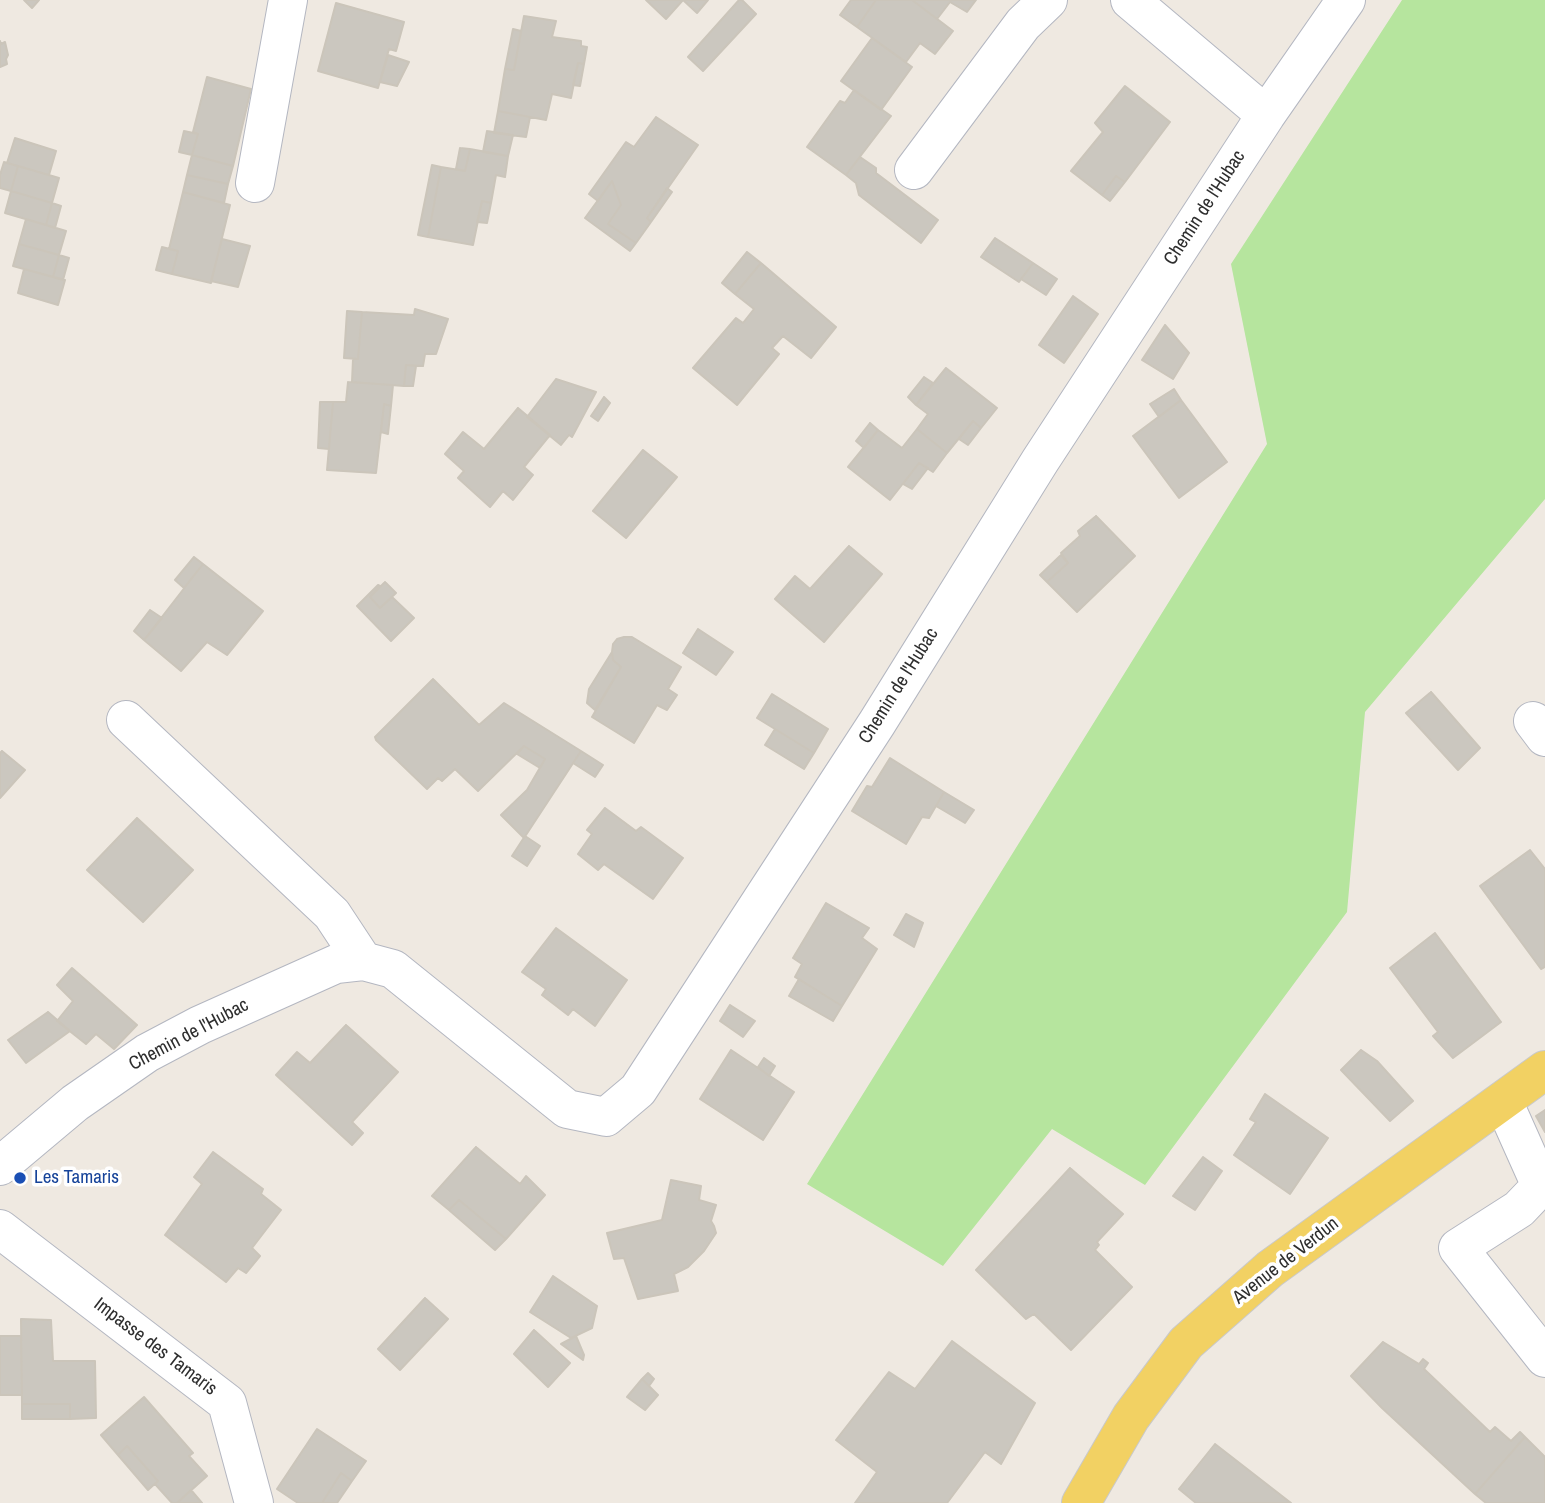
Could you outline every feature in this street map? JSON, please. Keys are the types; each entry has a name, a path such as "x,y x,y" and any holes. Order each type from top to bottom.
{"main road":[{"name":"Avenue de Verdun","path":"1081,1503 1132,1417 1186,1343 1270,1269 1545,1070"}],"street":[{"path":"255,183 288,0"},
{"path":"914,170 1023,24 1048,0"},
{"path":"1130,0 1266,115"},
{"name":"Chemin de l'Hubac","path":"0,1166 75,1103 146,1053 336,964 363,961 393,969 567,1109 606,1117 638,1090 877,723 1040,461 1266,115 1346,0"},
{"path":"126,720 332,914 363,961"},
{"path":"1503,1101 1543,1187 1519,1209 1458,1248 1545,1358"},
{"name":"Impasse des Tamaris","path":"0,1229 227,1403 254,1503"}],"green space":[{"path":"1402,0 1545,0 1545,499 1365,712 1347,912 1145,1185 1052,1129 943,1266 807,1184 1267,444 1231,264"}],"building":[{"path":"24,0 39,0 32,8"},
{"path":"646,0 683,0 666,19"},
{"path":"683,0 708,0 697,13"},
{"path":"739,0 756,14 703,71 688,57"},
{"path":"851,0 876,0 857,27 840,15"},
{"path":"876,0 912,0 953,31 935,54 920,43 906,62 857,27"},
{"path":"912,0 976,0 967,12 950,2 937,19"},
{"path":"336,3 404,22 396,51 389,49 378,88 318,71"},
{"path":"524,16 556,21 552,37 581,41 581,46 587,47 584,64 578,63 571,98 552,94 546,120 498,111 505,69 514,70"},
{"path":"513,29 521,31 514,70 505,69"},
{"path":"872,38 912,67 881,110 841,81"},
{"path":"0,41 1,44 5,42 8,55 7,64 0,67"},
{"path":"388,55 409,62 397,86 380,82"},
{"path":"578,63 584,64 580,86 573,85"},
{"path":"207,77 251,89 233,166 192,155 198,134 193,132"},
{"path":"1125,86 1170,122 1125,182 1116,176 1102,195 1071,171 1103,132 1095,123"},
{"path":"854,90 891,116 846,175 807,147 840,101 845,103"},
{"path":"498,111 530,117 526,137 494,133"},
{"path":"656,117 698,145 647,218 651,222 636,243 608,224 621,205 612,181 598,201 589,194 626,142 634,147"},
{"path":"184,131 198,134 192,155 179,152"},
{"path":"487,131 513,135 508,156 483,152"},
{"path":"15,138 56,151 49,175 7,163"},
{"path":"460,148 470,149 465,171 456,169"},
{"path":"470,149 508,156 505,177 496,175 491,203 482,201 473,245 428,237 441,167 465,171"},
{"path":"192,155 233,166 228,184 187,175"},
{"path":"860,157 876,168 876,173 938,220 921,243 859,195 856,183 846,175"},
{"path":"4,162 18,166 11,191 0,188"},
{"path":"432,165 441,167 428,237 418,235"},
{"path":"18,166 59,178 52,203 11,191"},
{"path":"187,175 228,184 224,203 183,192"},
{"path":"1116,176 1125,182 1110,201 1102,195"},
{"path":"612,181 621,205 608,224 636,243 630,251 585,218"},
{"path":"667,188 672,192 651,222 647,218"},
{"path":"11,191 52,203 46,225 5,213"},
{"path":"183,192 230,205 211,283 172,274 178,251 169,249"},
{"path":"482,201 491,203 487,223 477,222"},
{"path":"52,203 61,206 55,228 46,225"},
{"path":"26,219 66,231 59,255 19,244"},
{"path":"995,238 1033,263 1019,282 981,257"},
{"path":"222,239 250,246 238,287 211,281"},
{"path":"19,244 59,255 53,277 13,266"},
{"path":"162,247 178,251 172,274 156,270"},
{"path":"747,252 761,263 735,294 722,283"},
{"path":"59,255 69,258 63,280 53,277"},
{"path":"761,263 836,327 811,358 783,336 772,348 779,354 737,405 693,368 736,318 743,323 754,309 735,294"},
{"path":"1033,263 1057,279 1046,295 1021,279"},
{"path":"24,269 65,280 58,305 18,293"},
{"path":"1073,296 1098,314 1064,363 1039,345"},
{"path":"415,309 448,319 436,354 425,354 423,366 406,365 404,386 352,382 353,359 358,359 362,312 414,315"},
{"path":"347,311 362,312 358,359 344,358"},
{"path":"1165,325 1189,353 1173,379 1142,360"},
{"path":"406,365 416,366 413,386 404,386"},
{"path":"946,368 997,408 981,428 973,421 947,453 917,429 928,414 916,405"},
{"path":"924,377 933,383 916,405 908,397"},
{"path":"556,379 596,392 572,437 569,435 561,445 527,417"},
{"path":"348,382 393,385 391,406 384,404 376,473 327,470 333,402 346,402"},
{"path":"1174,389 1181,400 1159,417 1150,404"},
{"path":"604,397 610,403 598,421 591,416"},
{"path":"1181,400 1227,462 1179,498 1133,436"},
{"path":"320,402 333,402 329,449 318,448"},
{"path":"384,404 391,406 388,434 381,432"},
{"path":"518,408 550,435 524,467 533,475 513,500 503,491 490,507 458,478 464,471 445,454 463,432 484,449"},
{"path":"973,421 981,428 968,445 959,439"},
{"path":"870,423 878,430 864,448 856,441"},
{"path":"917,429 947,453 933,472 919,463 890,500 848,467 878,430 902,448"},
{"path":"643,450 677,477 626,538 593,511"},
{"path":"919,463 928,468 912,489 903,484"},
{"path":"1096,516 1135,556 1077,612 1047,582 1068,563 1061,553 1080,536 1078,531"},
{"path":"849,546 882,574 824,642 775,599 795,576 810,589"},
{"path":"1061,555 1068,563 1047,582 1040,575"},
{"path":"194,557 203,564 184,588 175,580"},
{"path":"203,564 263,611 227,655 207,642 181,671 144,640"},
{"path":"385,582 396,593 380,608 370,597"},
{"path":"380,586 370,597 380,608 392,597 414,618 391,641 357,606"},
{"path":"150,610 162,618 144,640 134,631"},
{"path":"698,629 733,652 716,675 683,653"},
{"path":"632,637 681,667 668,689 677,695 667,710 657,705 634,743 592,717 621,667 613,660 612,652 617,639"},
{"path":"612,652 613,660 621,667 595,710 587,703 589,689"},
{"path":"433,679 479,725 504,703 581,751 524,838 501,815 527,790 545,759 524,746 478,791 455,769 442,781 438,778 427,789 376,740 375,737"},
{"path":"1431,692 1480,748 1458,770 1406,713"},
{"path":"772,694 828,729 814,753 757,718"},
{"path":"775,729 814,753 804,769 765,745"},
{"path":"524,746 545,759 540,768 517,754"},
{"path":"2,751 25,770 0,798 0,753"},
{"path":"581,751 603,765 595,777 573,763"},
{"path":"890,758 944,792 929,818 922,817 906,844 852,811 867,786 872,787"},
{"path":"944,792 974,810 965,823 936,806"},
{"path":"605,808 636,831 641,827 683,858 653,899 604,864 598,870 578,854 592,834 587,830"},
{"path":"137,818 193,870 143,922 87,870"},
{"path":"525,836 540,846 527,866 512,856"},
{"path":"1530,850 1545,869 1545,967 1541,969 1480,886"},
{"path":"826,903 869,928 862,938 877,949 842,1006 795,977 802,964 793,958"},
{"path":"906,914 923,923 914,947 894,935"},
{"path":"556,928 627,980 595,1026 573,1009 568,1015 542,995 546,989 522,972"},
{"path":"1435,933 1501,1022 1453,1058 1433,1036 1438,1032 1390,968"},
{"path":"72,968 137,1025 114,1049 96,1034 86,1044 57,1021 73,1001 57,985"},
{"path":"799,979 842,1006 833,1021 789,996"},
{"path":"730,1005 755,1021 743,1037 720,1021"},
{"path":"48,1012 70,1031 26,1063 8,1040"},
{"path":"346,1025 398,1072 352,1122 363,1133 352,1145 276,1075 297,1052 310,1063"},
{"path":"731,1050 794,1092 763,1140 700,1099"},
{"path":"1361,1050 1377,1061 1413,1101 1390,1121 1341,1070"},
{"path":"764,1058 775,1066 769,1076 758,1067"},
{"path":"1265,1094 1328,1138 1290,1194 1234,1155 1256,1122 1250,1119"},
{"path":"1545,1110 1545,1132 1536,1116"},
{"path":"476,1147 520,1184 526,1176 545,1195 506,1239 459,1200 449,1210 432,1196"},
{"path":"213,1152 263,1189 261,1194 281,1210 252,1248 260,1256 246,1273 238,1268 226,1282 165,1235 202,1184 194,1177"},
{"path":"1203,1157 1222,1171 1195,1210 1173,1196"},
{"path":"1070,1168 1123,1214 1097,1242 1099,1245 1095,1250 1132,1287 1071,1350 1034,1314 1026,1319 976,1270"},
{"path":"671,1180 701,1186 699,1200 716,1205 711,1221 716,1233 704,1251 688,1267 674,1274 678,1291 638,1299 624,1258 614,1259 607,1233 662,1220"},
{"path":"459,1200 506,1239 495,1250 449,1210"},
{"path":"553,1276 597,1306 592,1328 571,1338 530,1312"},
{"path":"425,1298 448,1319 400,1370 378,1349"},
{"path":"21,1319 51,1320 53,1361 95,1361 96,1418 70,1419 70,1404 22,1404"},
{"path":"534,1330 570,1363 548,1387 514,1354"},
{"path":"0,1336 21,1336 22,1395 0,1395"},
{"path":"576,1336 584,1355 583,1360 561,1344"},
{"path":"952,1341 1035,1403 1001,1464 985,1452 947,1503 855,1503 877,1472 836,1440 889,1372 915,1389"},
{"path":"1383,1342 1419,1364 1423,1359 1428,1363 1424,1369 1490,1432 1495,1427 1511,1441 1520,1432 1525,1437 1475,1494 1351,1376"},
{"path":"648,1373 654,1379 649,1386 642,1379"},
{"path":"642,1379 658,1395 645,1410 627,1397"},
{"path":"144,1397 193,1453 189,1456 207,1476 177,1503 172,1503 155,1484 158,1481 127,1446 118,1455 101,1435"},
{"path":"22,1404 70,1404 70,1419 22,1419"},
{"path":"317,1429 366,1461 352,1481 341,1473 322,1503 298,1503 277,1489"},
{"path":"1525,1437 1545,1457 1545,1503 1486,1503 1475,1494"},
{"path":"1215,1444 1291,1503 1196,1503 1179,1489"},
{"path":"127,1446 158,1481 148,1490 118,1455"},
{"path":"341,1473 352,1481 337,1503 322,1503"},
{"path":"191,1490 202,1503 177,1503"}],"place":[{"name":"Les Tamaris","path":"20,1178"}]}
